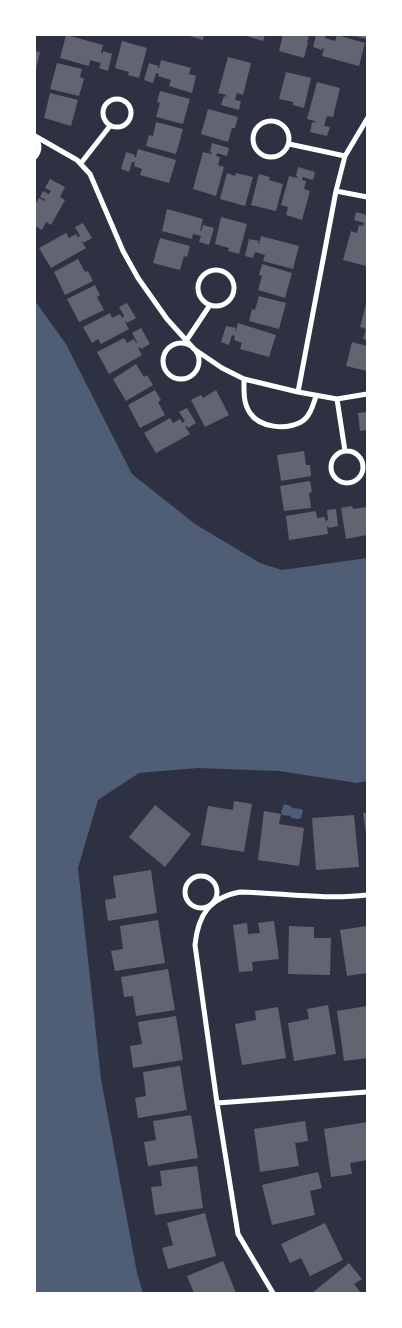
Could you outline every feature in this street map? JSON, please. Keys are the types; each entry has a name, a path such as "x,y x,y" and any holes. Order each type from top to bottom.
{"street":[{"path":"110,101 124,101 130,108 129,120 122,126 110,126 103,118 103,108 110,101"},
{"path":"298,392 336,191 345,156 367,119"},
{"path":"267,122 279,123 288,132 289,144 282,154 276,157 264,156 258,152 253,141 254,135 261,124 267,122"},
{"path":"81,163 110,126"},
{"path":"35,137 81,163 90,174 123,251 138,278 167,319 194,349 197,353 199,364 198,370 194,374 184,379 168,374 163,363 164,357 171,347 183,344 189,345 194,349 222,368 244,379 337,399 367,394"},
{"path":"35,137 39,143 38,152 35,157"},
{"path":"289,144 345,156"},
{"path":"336,191 367,197"},
{"path":"209,270 222,270 232,278 234,290 232,296 228,302 222,305 210,305 200,297 198,285 200,279 209,270"},
{"path":"186,341 210,305"},
{"path":"244,379 246,404 250,413 255,419 267,425 286,426 302,422 310,412 316,396"},
{"path":"337,399 345,451"},
{"path":"345,451 357,454 363,464 360,476 350,482 338,480 333,475 331,469 334,457 345,451"},
{"path":"274,1293 238,1234 217,1103 195,945 196,930 202,916 209,906 216,899 217,889 212,880 202,876 192,878 186,887 188,903 198,908 209,906 220,898 240,892 348,897 367,895"},
{"path":"217,1103 367,1092"}],"water":[{"path":"35,301 66,344 132,474 195,524 260,563 282,570 367,558 367,781 357,783 279,771 198,768 139,773 98,800 78,868 101,1079 137,1273 143,1293 35,1293"},
{"path":"284,804 292,808 301,809 303,811 301,818 291,818 291,816 282,815 281,812"}],"building":[{"path":"66,35 103,45 101,53 103,51 112,54 108,71 99,68 101,63 90,60 89,66 60,58"},
{"path":"186,35 204,35 203,40"},
{"path":"243,35 265,35 263,41"},
{"path":"283,35 309,35 304,58 279,51"},
{"path":"316,35 325,35 325,38 335,41 337,35 365,43 359,66 322,56 324,48 322,50 313,47"},
{"path":"367,35 367,39 354,36"},
{"path":"122,41 147,48 139,78 128,75 129,72 115,68"},
{"path":"35,51 40,52 36,69 35,69"},
{"path":"228,57 251,63 243,95 237,93 235,100 241,101 239,110 221,105 226,95 218,93"},
{"path":"161,60 191,68 189,74 196,76 192,93 169,86 171,80 158,76 159,74 156,73 153,83 144,80 149,63 159,68"},
{"path":"57,63 82,69 80,77 84,79 79,96 50,89"},
{"path":"286,72 311,78 304,108 293,105 293,102 279,99"},
{"path":"317,82 340,88 333,117 327,116 324,126 330,127 327,136 310,132 312,122 315,123 315,121 307,119"},
{"path":"160,91 190,99 183,124 156,117 160,103 157,102"},
{"path":"50,93 78,100 71,126 44,118"},
{"path":"208,109 238,117 228,142 201,134"},
{"path":"156,122 183,129 176,154 146,146 149,135 153,136"},
{"path":"212,143 229,148 227,156 217,153 216,156 220,157 218,165 224,167 216,196 193,189 203,152 212,153 210,152"},
{"path":"138,149 176,160 169,183 140,175 142,169 134,166 135,162 132,162 129,172 121,169 126,152 136,157"},
{"path":"298,167 315,172 313,180 303,177 302,180 306,181 304,189 310,191 302,220 286,215 288,207 281,205 289,176 298,177 296,176"},
{"path":"227,173 235,176 236,173 253,177 245,206 220,199"},
{"path":"259,174 270,177 269,180 283,184 276,211 251,205"},
{"path":"50,179 65,187 60,197 65,200 51,225 46,222 42,230 35,226 35,205 39,198 46,200 40,197 43,191 49,194 51,191 45,188"},
{"path":"167,209 203,219 200,231 203,225 214,228 209,245 199,242 201,236 193,234 192,239 162,231"},
{"path":"356,212 367,215 366,266 343,260 351,231 357,233 359,225 363,226 364,223 354,220"},
{"path":"221,217 247,224 239,254 228,251 229,248 215,244"},
{"path":"83,223 92,238 83,243 81,241 86,248 51,268 39,248 66,233 69,238 76,234 78,237 80,236 75,227"},
{"path":"261,236 299,246 293,269 263,261 265,255 255,252 253,258 245,256 249,239 259,241 259,244"},
{"path":"160,238 190,246 187,257 184,256 180,270 153,263"},
{"path":"78,259 85,272 88,271 93,281 65,295 54,272"},
{"path":"262,264 292,273 285,298 258,290 262,276 259,275"},
{"path":"95,285 100,295 97,297 104,310 79,322 67,299"},
{"path":"259,296 286,303 279,329 249,321 252,309 255,310"},
{"path":"127,303 136,318 127,323 125,322 129,329 101,344 98,339 92,343 83,327 110,313 112,318 120,314 122,318 124,316 119,307"},
{"path":"366,304 367,340 363,339 366,329 360,327"},
{"path":"238,323 276,335 269,357 240,349 242,343 234,340 235,336 232,335 229,345 221,342 226,326 236,328 236,331"},
{"path":"141,328 150,344 141,349 140,347 138,348 142,355 109,374 97,352 124,338 127,343 134,339 136,343 132,333"},
{"path":"352,342 367,346 367,371 346,366"},
{"path":"136,364 144,377 147,375 153,385 126,401 113,379"},
{"path":"155,390 161,400 158,402 165,415 140,428 128,405"},
{"path":"216,390 229,415 205,427 191,400 201,395 203,398"},
{"path":"187,408 196,423 188,428 185,426 190,434 156,453 144,433 170,418 173,423 180,419 182,423 185,421 179,412"},
{"path":"367,412 367,430 360,431 358,413"},
{"path":"304,451 306,465 310,465 311,476 281,481 277,455"},
{"path":"310,481 312,492 309,493 311,508 284,511 280,486"},
{"path":"352,506 353,509 367,507 367,535 346,539 341,508"},
{"path":"336,509 338,526 329,528 327,526 328,534 289,540 286,516 316,511 317,518 325,517 325,521 328,520 327,510"},
{"path":"234,801 252,804 244,852 201,845 208,806 233,810"},
{"path":"155,805 191,834 165,867 129,837"},
{"path":"264,811 281,814 279,824 304,828 299,866 258,860"},
{"path":"363,813 367,813 367,833 366,833"},
{"path":"354,815 359,867 316,870 312,818"},
{"path":"151,870 157,913 108,921 105,900 116,898 113,876"},
{"path":"158,920 165,963 115,971 111,951 123,949 120,926"},
{"path":"274,921 279,959 252,962 253,971 239,972 233,925 247,923 248,934 260,933 258,923"},
{"path":"289,926 314,927 314,938 331,938 330,975 288,974"},
{"path":"367,926 367,973 347,976 340,930"},
{"path":"168,969 175,1010 136,1016 133,996 124,997 121,977"},
{"path":"328,1005 336,1054 294,1061 288,1023 309,1019 307,1009"},
{"path":"367,1006 367,1058 344,1061 337,1011"},
{"path":"278,1007 286,1058 242,1065 235,1024 256,1020 255,1011"},
{"path":"176,1016 183,1060 133,1068 130,1046 142,1044 138,1022"},
{"path":"180,1066 187,1110 138,1118 135,1098 146,1096 143,1072"},
{"path":"191,1115 198,1158 148,1166 144,1142 156,1140 153,1121"},
{"path":"305,1121 308,1141 295,1143 299,1166 260,1172 254,1129"},
{"path":"367,1122 367,1160 350,1163 352,1174 331,1177 324,1129"},
{"path":"197,1166 203,1208 155,1215 151,1187 162,1186 160,1171"},
{"path":"318,1172 322,1188 310,1191 315,1215 272,1225 262,1185"},
{"path":"205,1213 216,1256 168,1269 162,1248 173,1245 167,1223"},
{"path":"325,1223 343,1260 310,1276 301,1258 290,1263 281,1244"},
{"path":"223,1261 236,1293 194,1293 187,1276"},
{"path":"349,1263 362,1279 354,1284 361,1293 312,1293"}]}
